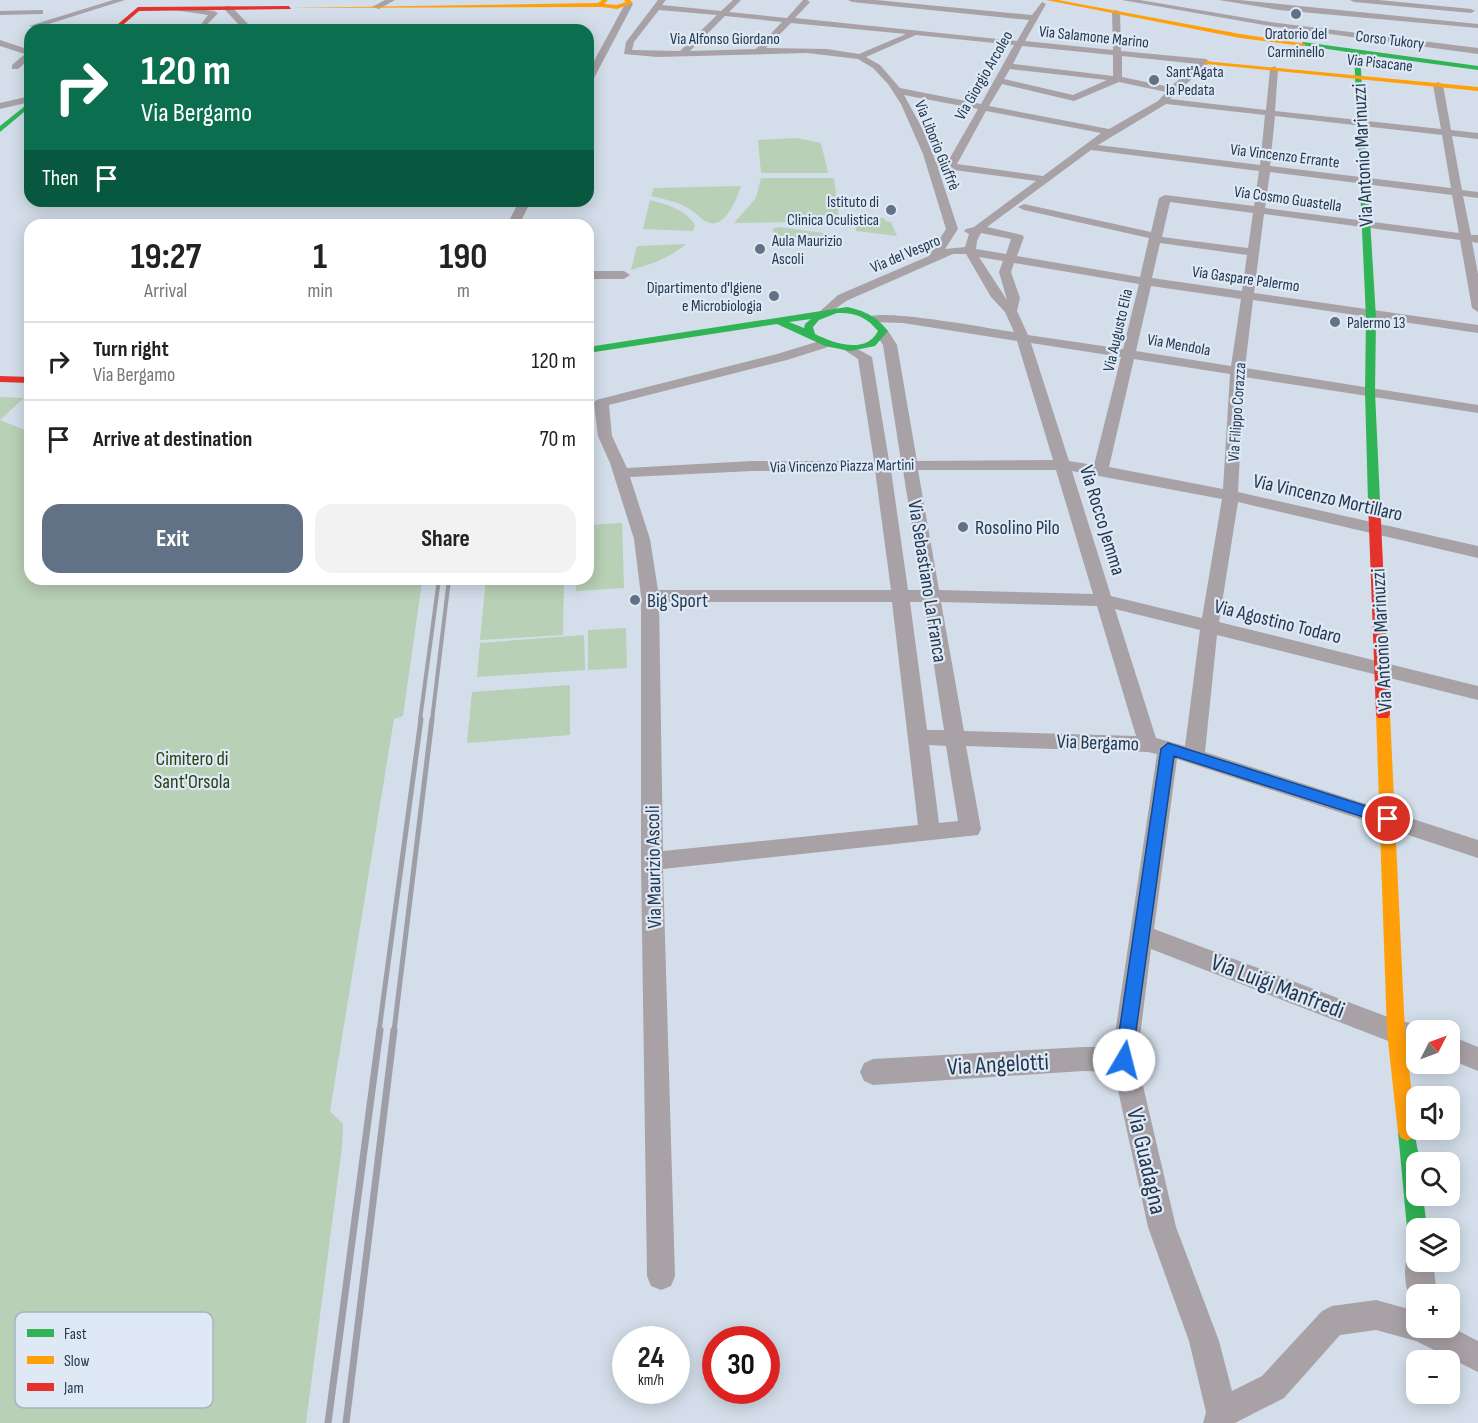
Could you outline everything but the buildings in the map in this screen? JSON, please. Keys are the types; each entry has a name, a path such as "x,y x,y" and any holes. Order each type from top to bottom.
{"street":[{"path":"40,24 121,0"},
{"path":"376,7 391,0"},
{"path":"683,53 737,0"},
{"path":"852,0 1033,18"},
{"path":"1126,0 1270,24 1478,51"},
{"path":"1180,0 1281,6 1478,26"},
{"path":"1224,0 1233,4"},
{"path":"1467,0 1473,11"},
{"path":"757,53 805,1 826,24"},
{"path":"1281,6 1348,1 1473,11"},
{"path":"1348,1 1351,14"},
{"path":"863,10 869,2"},
{"name":"Corso Tukory","path":"1045,2 1112,12 1144,31 1233,36 1478,68"},
{"name":"Via Giorgio Arcoleo","path":"951,165 998,80 1021,44 1033,18 1045,2"},
{"path":"1390,3 1408,20"},
{"path":"97,7 106,10 320,4 376,7 618,4 594,65"},
{"name":"Via Salamone Marino","path":"659,4 722,15 1206,62"},
{"name":"Via Alfonso Giordano","path":"659,4 630,42 627,52 824,52 859,57"},
{"path":"1270,24 1281,6"},
{"path":"1281,6 1361,25 1400,29"},
{"path":"1415,6 1478,34"},
{"path":"228,8 243,24"},
{"path":"121,24 138,9"},
{"path":"181,9 214,13 205,24"},
{"path":"944,20 963,10"},
{"path":"0,13 40,12"},
{"path":"1112,12 1118,79"},
{"path":"838,37 856,18"},
{"path":"1233,36 1248,20"},
{"path":"859,57 935,24"},
{"path":"1359,36 1361,25"},
{"path":"1401,41 1402,36 1410,30"},
{"name":"Via del Vespro","path":"823,314 842,298 951,251 971,247 978,229 1089,147 1163,101 1172,90 1233,36"},
{"path":"0,43 24,51"},
{"path":"824,52 831,44"},
{"name":"Via Antonio Marinuzzi","path":"1357,51 1371,313 1370,392 1388,819 1406,1033"},
{"name":"Via Liborio Giuffrè","path":"859,57 876,64 899,90 932,165 952,230 934,258"},
{"path":"24,59 11,67 24,67"},
{"name":"Via Pisacane","path":"1206,62 1478,89"},
{"path":"1008,66 1118,79 1172,90"},
{"name":"Via Filippo Corazza","path":"1194,756 1209,627 1230,497 1237,373 1257,211 1265,168 1274,69"},
{"path":"998,80 1074,98 1118,79"},
{"path":"1438,85 1478,308"},
{"path":"899,90 1111,132"},
{"path":"0,106 24,100"},
{"path":"1163,101 1478,136"},
{"path":"0,130 24,109"},
{"name":"Via Vincenzo Errante","path":"1089,147 1478,195"},
{"path":"932,165 951,165 1044,179"},
{"name":"Via Cosmo Guastella","path":"1165,198 1478,239"},
{"name":"Via Augusto Elia","path":"1101,470 1165,198"},
{"path":"1024,207 1154,238 1253,252"},
{"path":"951,221 960,229 978,229"},
{"name":"Via Rocco Jemma","path":"978,229 1018,237 1004,258 1005,272 1014,298 1011,310"},
{"name":"Via Rocco Jemma","path":"971,247 997,297 1011,310 1023,338 1103,600 1158,746"},
{"name":"Via Gaspare Palermo","path":"971,247 1004,258 1478,329"},
{"path":"594,275 624,275"},
{"path":"594,349 773,320 849,311 873,318 882,327 883,334 872,344 850,349 817,340 794,325 773,320"},
{"path":"817,340 808,330 809,323 823,314"},
{"name":"Via Mendola","path":"873,318 903,319 1478,409"},
{"name":"Via Sebastiano La Franca","path":"850,349 865,357 883,458 930,832 970,829 953,738 890,345 883,334"},
{"name":"Via Maurizio Ascoli","path":"662,1276 652,861 650,596 642,539 632,513 620,468 605,436 601,403 782,357 817,340"},
{"path":"0,379 24,380"},
{"name":"Via Vincenzo Piazza Martini","path":"620,468 752,466 883,458 909,464 1063,465"},
{"name":"Via Vincenzo Mortillaro","path":"1063,465 1101,470 1230,497 1478,552"},
{"name":"Via Agostino Todaro","path":"650,596 930,596 1103,600 1478,693"},
{"name":"Via Bergamo","path":"917,737 1158,746 1478,849"},
{"name":"Via Guadagna","path":"1158,746 1141,934 1124,1060 1162,1227 1204,1341 1221,1417"},
{"path":"652,861 930,832"},
{"name":"Via Luigi Manfredi","path":"1141,934 1406,1033"},
{"path":"1460,1052 1478,1059"},
{"name":"Via Angelotti","path":"873,1072 1083,1059 1124,1060"},
{"name":"Via Antonio Marinuzzi","path":"1408,1074 1416,1218"},
{"path":"1221,1417 1273,1387 1332,1321 1376,1314 1406,1323"},
{"path":"1442,1338 1478,1357"}],"green space":[{"path":"797,138 821,143 828,173 761,173 758,140"},
{"path":"761,178 834,178 839,217 837,226 806,222 734,223 756,198"},
{"path":"741,186 726,216 716,223 705,221 682,205 651,196 654,188"},
{"path":"650,200 681,211 695,225 693,231 643,229"},
{"path":"855,218 884,218 885,221 891,222 897,236 856,231"},
{"path":"779,227 830,234 788,249 772,229"},
{"path":"686,244 667,257 631,270 637,246"},
{"path":"0,397 24,398 0,420"},
{"name":"Cimitero di Sant'Orsola","path":"0,420 24,430 24,585 422,585 403,716 394,719 330,1111 343,1124 342,1147 306,1423 0,1423"},
{"path":"622,523 624,588 576,591 576,585 594,585 594,525"},
{"path":"485,585 564,585 563,635 480,640"},
{"path":"626,628 627,668 588,670 588,630"},
{"path":"584,635 585,670 477,677 480,643"},
{"path":"570,685 570,735 467,743 472,692"}],"railway":[{"path":"420,720 438,585"},
{"path":"432,720 448,585"},
{"path":"379,1031 421,719"},
{"path":"394,1031 432,719"},
{"path":"328,1423 380,1030"},
{"path":"346,1423 394,1030"}],"traffic: fast":[{"path":"1303,44 1478,68"},
{"path":"1357,51 1371,318 1370,392 1374,501"},
{"path":"0,130 24,109"},
{"path":"777,321 788,324 798,329 808,334 818,339 829,344 839,347 862,347 872,344 883,331 867,316 847,310 826,313 816,319 808,326 811,336"},
{"path":"594,349 823,314"},
{"path":"1408,1140 1416,1218"}],"traffic: slow":[{"path":"605,0 601,3 602,5 617,7 630,3 627,0"},
{"path":"1049,0 1240,36 1303,44"},
{"path":"289,8 602,5"},
{"path":"1206,62 1478,89"},
{"path":"1383,714 1396,1032 1406,1123"}],"traffic: jam":[{"path":"121,24 138,9 289,8"},
{"path":"0,379 24,380"},
{"path":"1374,501 1383,714"}],"place":[{"name":"Oratorio del Carminello","path":"1296,14"},
{"name":"Sant'Agata la Pedata","path":"1154,80"},
{"name":"Istituto di Clinica Oculistica","path":"891,210"},
{"name":"Aula Maurizio Ascoli","path":"760,249"},
{"name":"Dipartimento d'Igiene e Microbiologia","path":"774,296"},
{"name":"Palermo 13","path":"1335,322"},
{"name":"Rosolino Pilo","path":"963,527"},
{"name":"Big Sport","path":"635,600"}],"route":[{"path":"1124,1060 1168,749 1388,819"}]}
